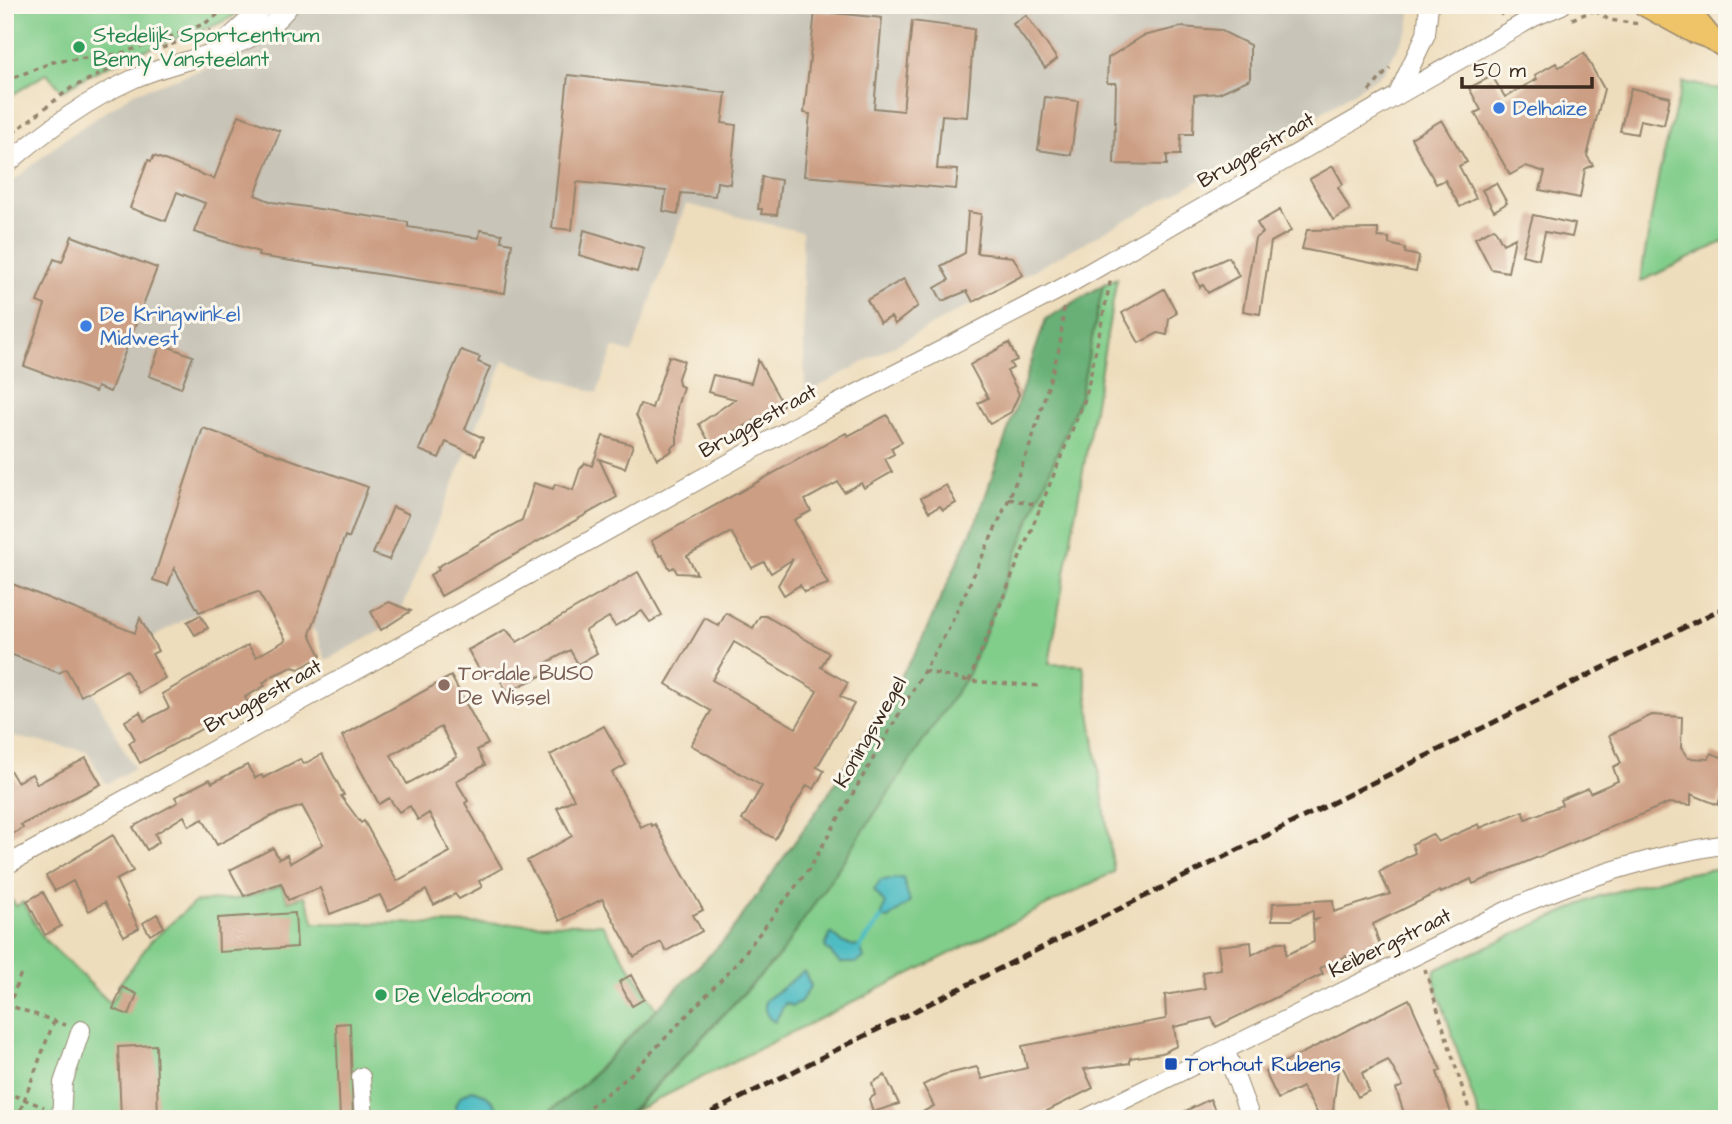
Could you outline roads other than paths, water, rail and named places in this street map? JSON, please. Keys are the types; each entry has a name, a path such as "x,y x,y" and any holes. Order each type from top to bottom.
{"main road":[{"path":"1630,5 1637,5"},
{"path":"1644,5 1719,44"},
{"path":"1684,5 1719,44"}],"street":[{"path":"216,50 265,5"},
{"path":"5,166 54,125 111,91 133,79 252,39 290,5"},
{"path":"1397,97 1426,34 1429,5"},
{"name":"Bruggestraat","path":"5,866 820,413 1064,287 1397,97 1540,11 1562,5"},
{"name":"Keibergstraat","path":"1085,1119 1574,880 1637,860 1727,844"},
{"path":"61,1116 63,1083 81,1030"},
{"path":"1225,1049 1251,1119"},
{"path":"361,1077 364,1119"}],"water":[{"path":"903,878 910,902 888,919 881,918 885,904 874,890 881,880"},
{"path":"831,933 843,943 860,947 864,958 856,963 840,963 825,947"},
{"path":"804,971 811,986 800,1002 792,1006 785,1003 775,1022 766,1014 765,1001"},
{"path":"472,1090 491,1100 497,1109 498,1119 457,1119 455,1105 461,1096"}],"waterway":[{"path":"860,947 881,918"}],"railway":[{"path":"698,1119 1727,606"}],"place":[{"name":"Stedelijk Sportcentrum Benny Vansteelant","path":"79,47"},
{"name":"Delhaize","path":"1499,108"},
{"name":"De Kringwinkel Midwest","path":"86,326"},
{"name":"Tordale BUSO De Wissel","path":"444,685"},
{"name":"De Velodroom","path":"381,995"},
{"name":"Torhout Rubens","path":"1171,1064"}]}
